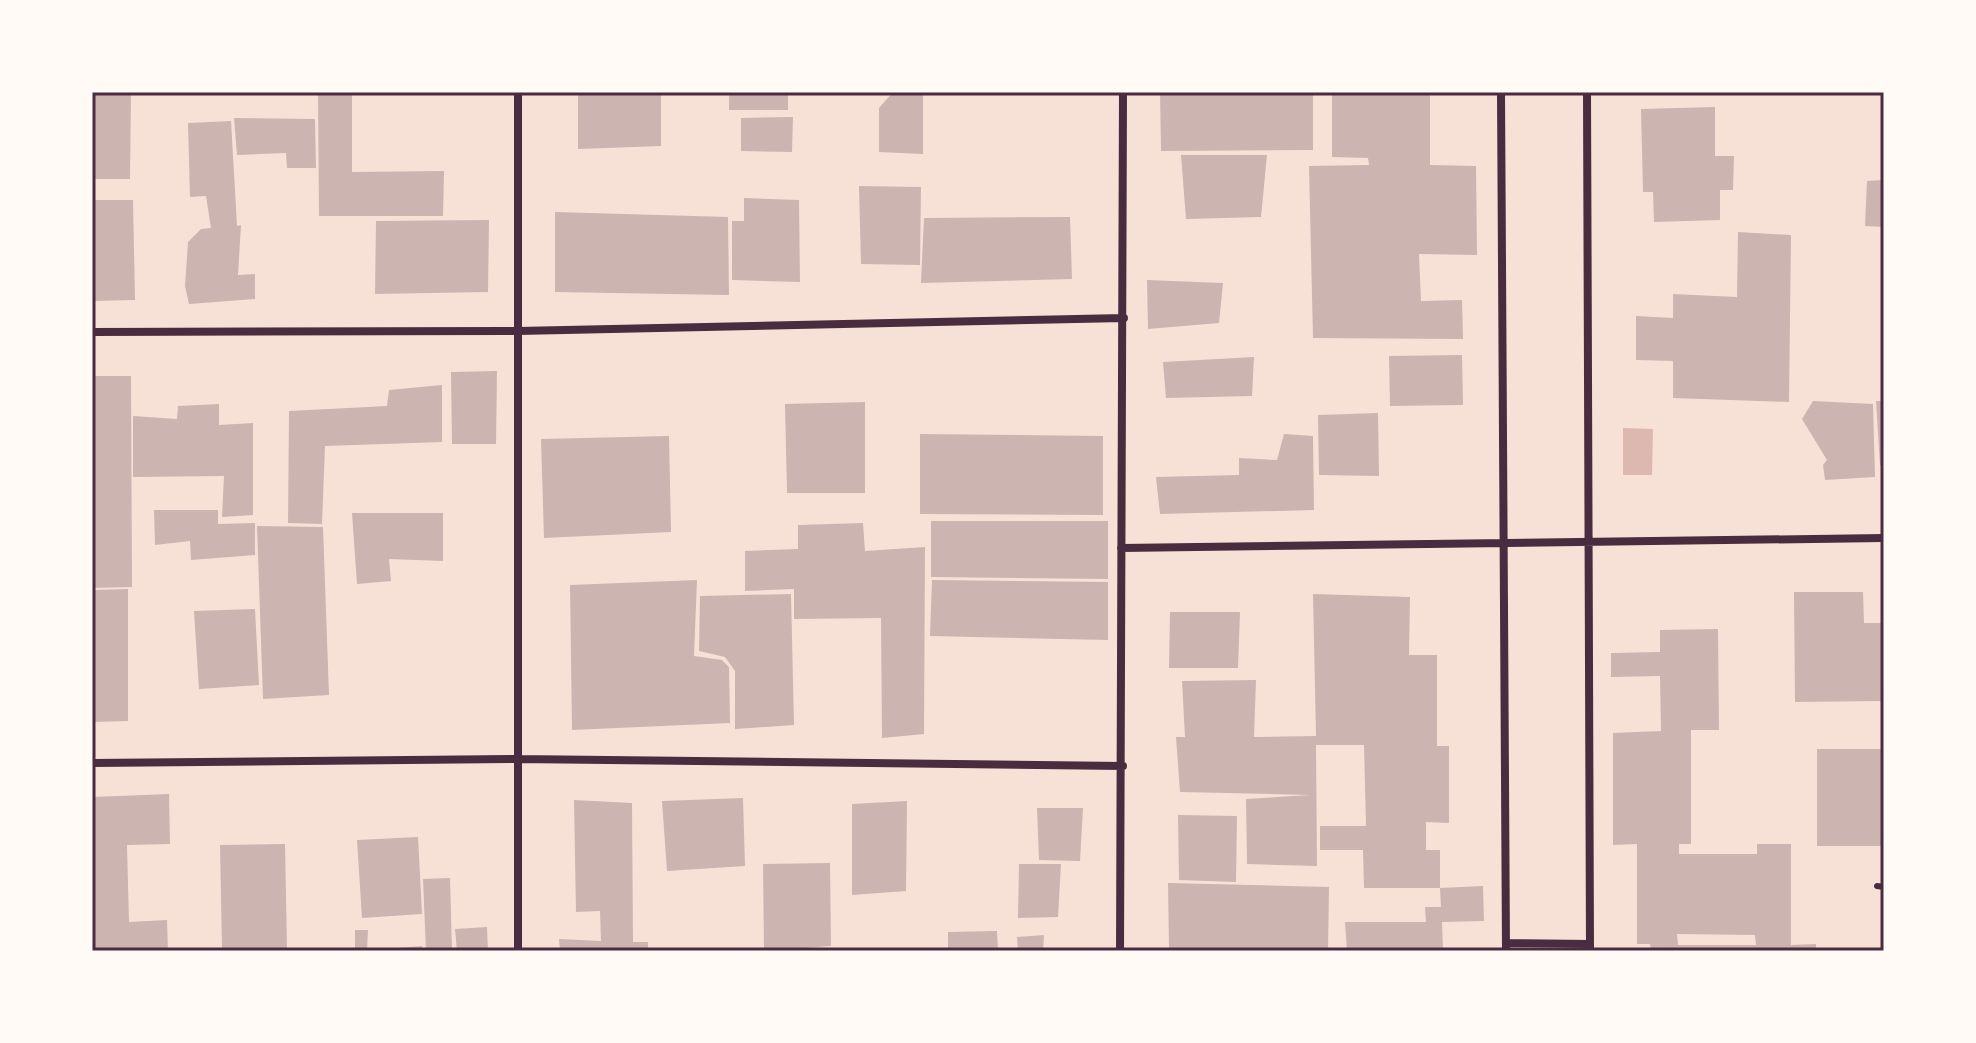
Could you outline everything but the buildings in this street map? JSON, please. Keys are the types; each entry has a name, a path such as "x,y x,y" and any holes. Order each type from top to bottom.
{"street":[{"path":"518,92 518,951"},
{"path":"1120,951 1123,92"},
{"path":"1501,92 1506,947 1590,948 1587,92"},
{"path":"92,332 518,331 1124,318"},
{"path":"1121,548 1504,546 1589,539 1884,538"},
{"path":"92,763 518,759 1123,766"}],"shaded area":[{"path":"1623,428 1653,429 1652,475 1623,475"}]}
